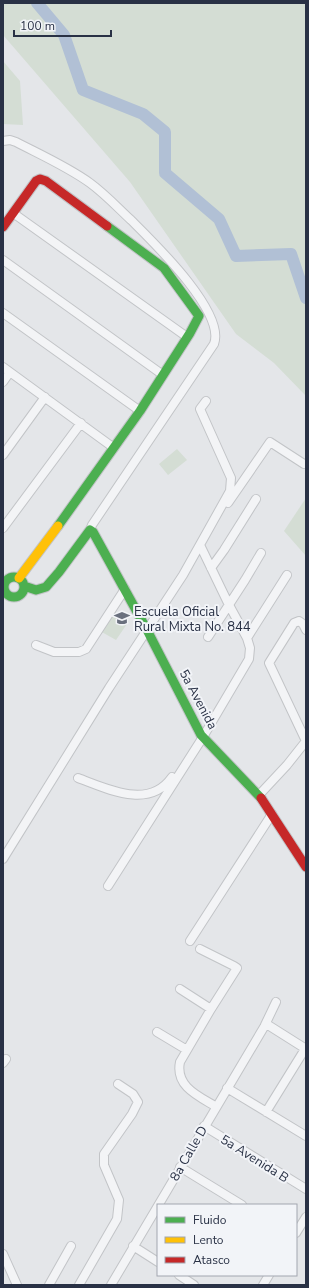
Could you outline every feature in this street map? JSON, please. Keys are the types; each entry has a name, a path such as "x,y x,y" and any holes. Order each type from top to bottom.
{"street":[{"path":"3,141 10,140 16,142 68,168 104,194 156,245 186,278 207,310 216,338 214,344 90,530 77,547 66,567 43,594 36,594 24,588"},
{"path":"3,227 36,181 40,179 46,181 164,268 200,316 140,411 114,448 11,577 6,580 3,585 4,589 7,595 13,598 20,596 24,588 23,582 11,577"},
{"path":"13,213 187,338"},
{"path":"3,260 163,375"},
{"path":"3,313 140,411"},
{"path":"3,367 114,448"},
{"path":"3,382 10,372"},
{"path":"3,455 45,398"},
{"path":"3,859 104,695 183,575 230,491 231,478 200,409 206,401"},
{"path":"3,528 81,423"},
{"path":"216,515 231,500 270,442 304,464"},
{"path":"210,568 224,550 256,499"},
{"name":"5a Avenida","path":"90,530 93,532 125,589 202,736 259,795 306,867"},
{"path":"108,886 249,659 250,648 247,638 210,568 200,545"},
{"path":"208,637 261,553"},
{"path":"247,638 287,575"},
{"path":"36,646 54,652 82,651 86,648 125,589"},
{"path":"259,795 288,766 306,741 269,663 294,623 299,621 303,624 306,630"},
{"path":"78,778 123,794 141,795 151,793 161,789 167,784 202,736"},
{"path":"190,941 272,814"},
{"path":"200,949 237,968 180,1062 178,1070 182,1080 192,1093 215,1106"},
{"path":"180,990 211,1009"},
{"name":"8a Calle D","path":"159,1204 215,1106 266,1025 276,1002"},
{"path":"266,1025 306,1049 266,1112"},
{"path":"157,1032 187,1050"},
{"path":"79,1285 117,1219 120,1200 104,1165 104,1154 132,1114 138,1102 133,1094 118,1084"},
{"path":"227,1088 306,1136"},
{"name":"5a Avenida B","path":"204,1126 306,1189"},
{"path":"180,1167 240,1204"},
{"name":"8a Calle D","path":"111,1285 157,1208"},
{"path":"297,1231 306,1217"},
{"path":"49,1285 71,1246"},
{"path":"133,1246 157,1261"},
{"path":"3,1254 16,1285"},
{"path":"180,1276 194,1285"},
{"path":"263,1285 266,1276"}],"shaded area":[{"path":"3,3 306,3 306,396 274,363 236,334 130,182 3,35"},
{"path":"3,61 20,81 23,125 3,124"},
{"path":"177,449 187,460 168,475 159,464"},
{"path":"306,498 306,556 284,531"},
{"path":"113,611 129,621 116,640 100,631"}],"waterway":[{"path":"37,3 64,35 83,90 143,114 165,132 165,173 219,219 236,256 291,254 306,298"}],"traffic: fast":[{"path":"58,526 140,411 190,333 199,316 164,268 107,226"},
{"path":"24,586 36,590 46,587 90,530 93,532 147,630 201,735 261,798"},
{"path":"14,577 21,580 24,587 21,594 14,597 7,594 4,587 7,580 14,577"}],"traffic: slow":[{"path":"19,578 58,526"}],"traffic: jam":[{"path":"3,227 36,181 40,179 46,181 107,226"},
{"path":"261,798 306,867"}],"place":[{"name":"Escuela Oficial Rural Mixta No. 844","path":"122,618"}]}
